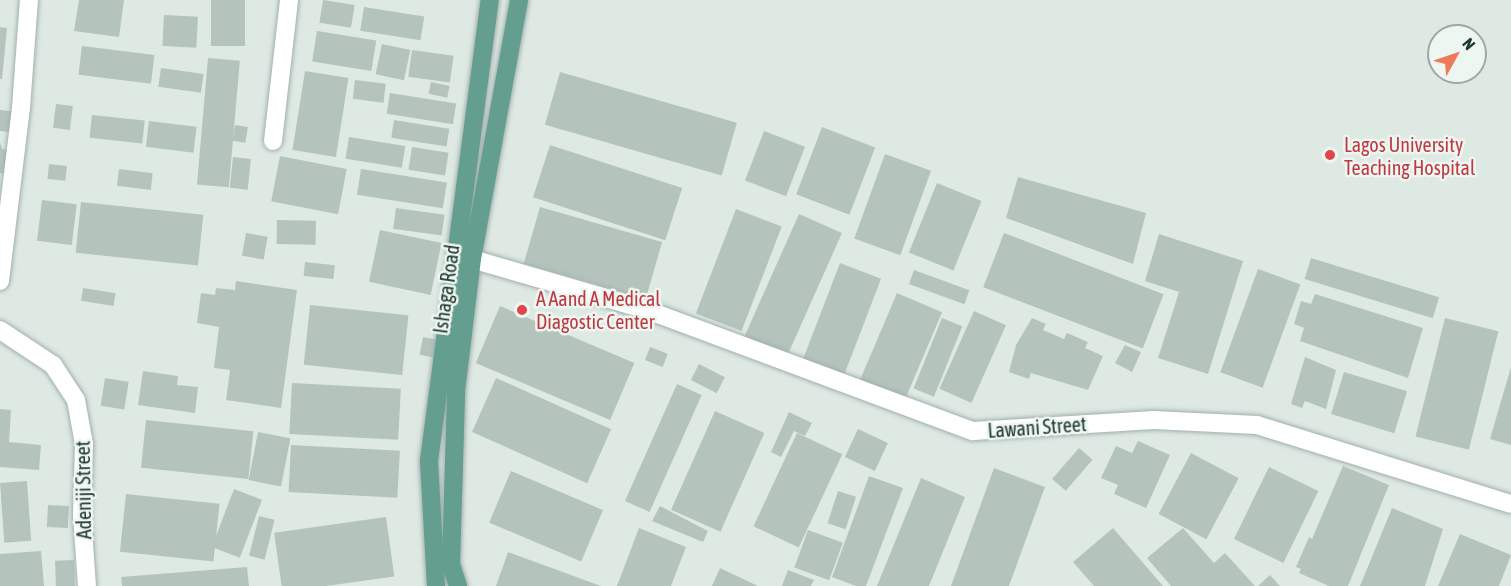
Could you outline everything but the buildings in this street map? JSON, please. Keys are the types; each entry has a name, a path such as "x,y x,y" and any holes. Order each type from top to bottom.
{"main road":[{"name":"Ishaga Road","path":"436,586 429,461 490,0"},
{"name":"Ishaga Road","path":"459,586 451,564 452,444 472,259 519,0"}],"street":[{"path":"0,280 5,205 29,0"},
{"path":"273,141 289,0"},
{"name":"Lawani Street","path":"472,259 646,310 973,431 1154,420 1257,425 1511,504"},
{"name":"Adeniji Street","path":"0,330 53,365 76,400 84,444 82,515 87,586"}],"place":[{"name":"Lagos University Teaching Hospital","path":"1330,155"},
{"name":"A Aand A Medical Diagostic Center","path":"522,310"}]}
